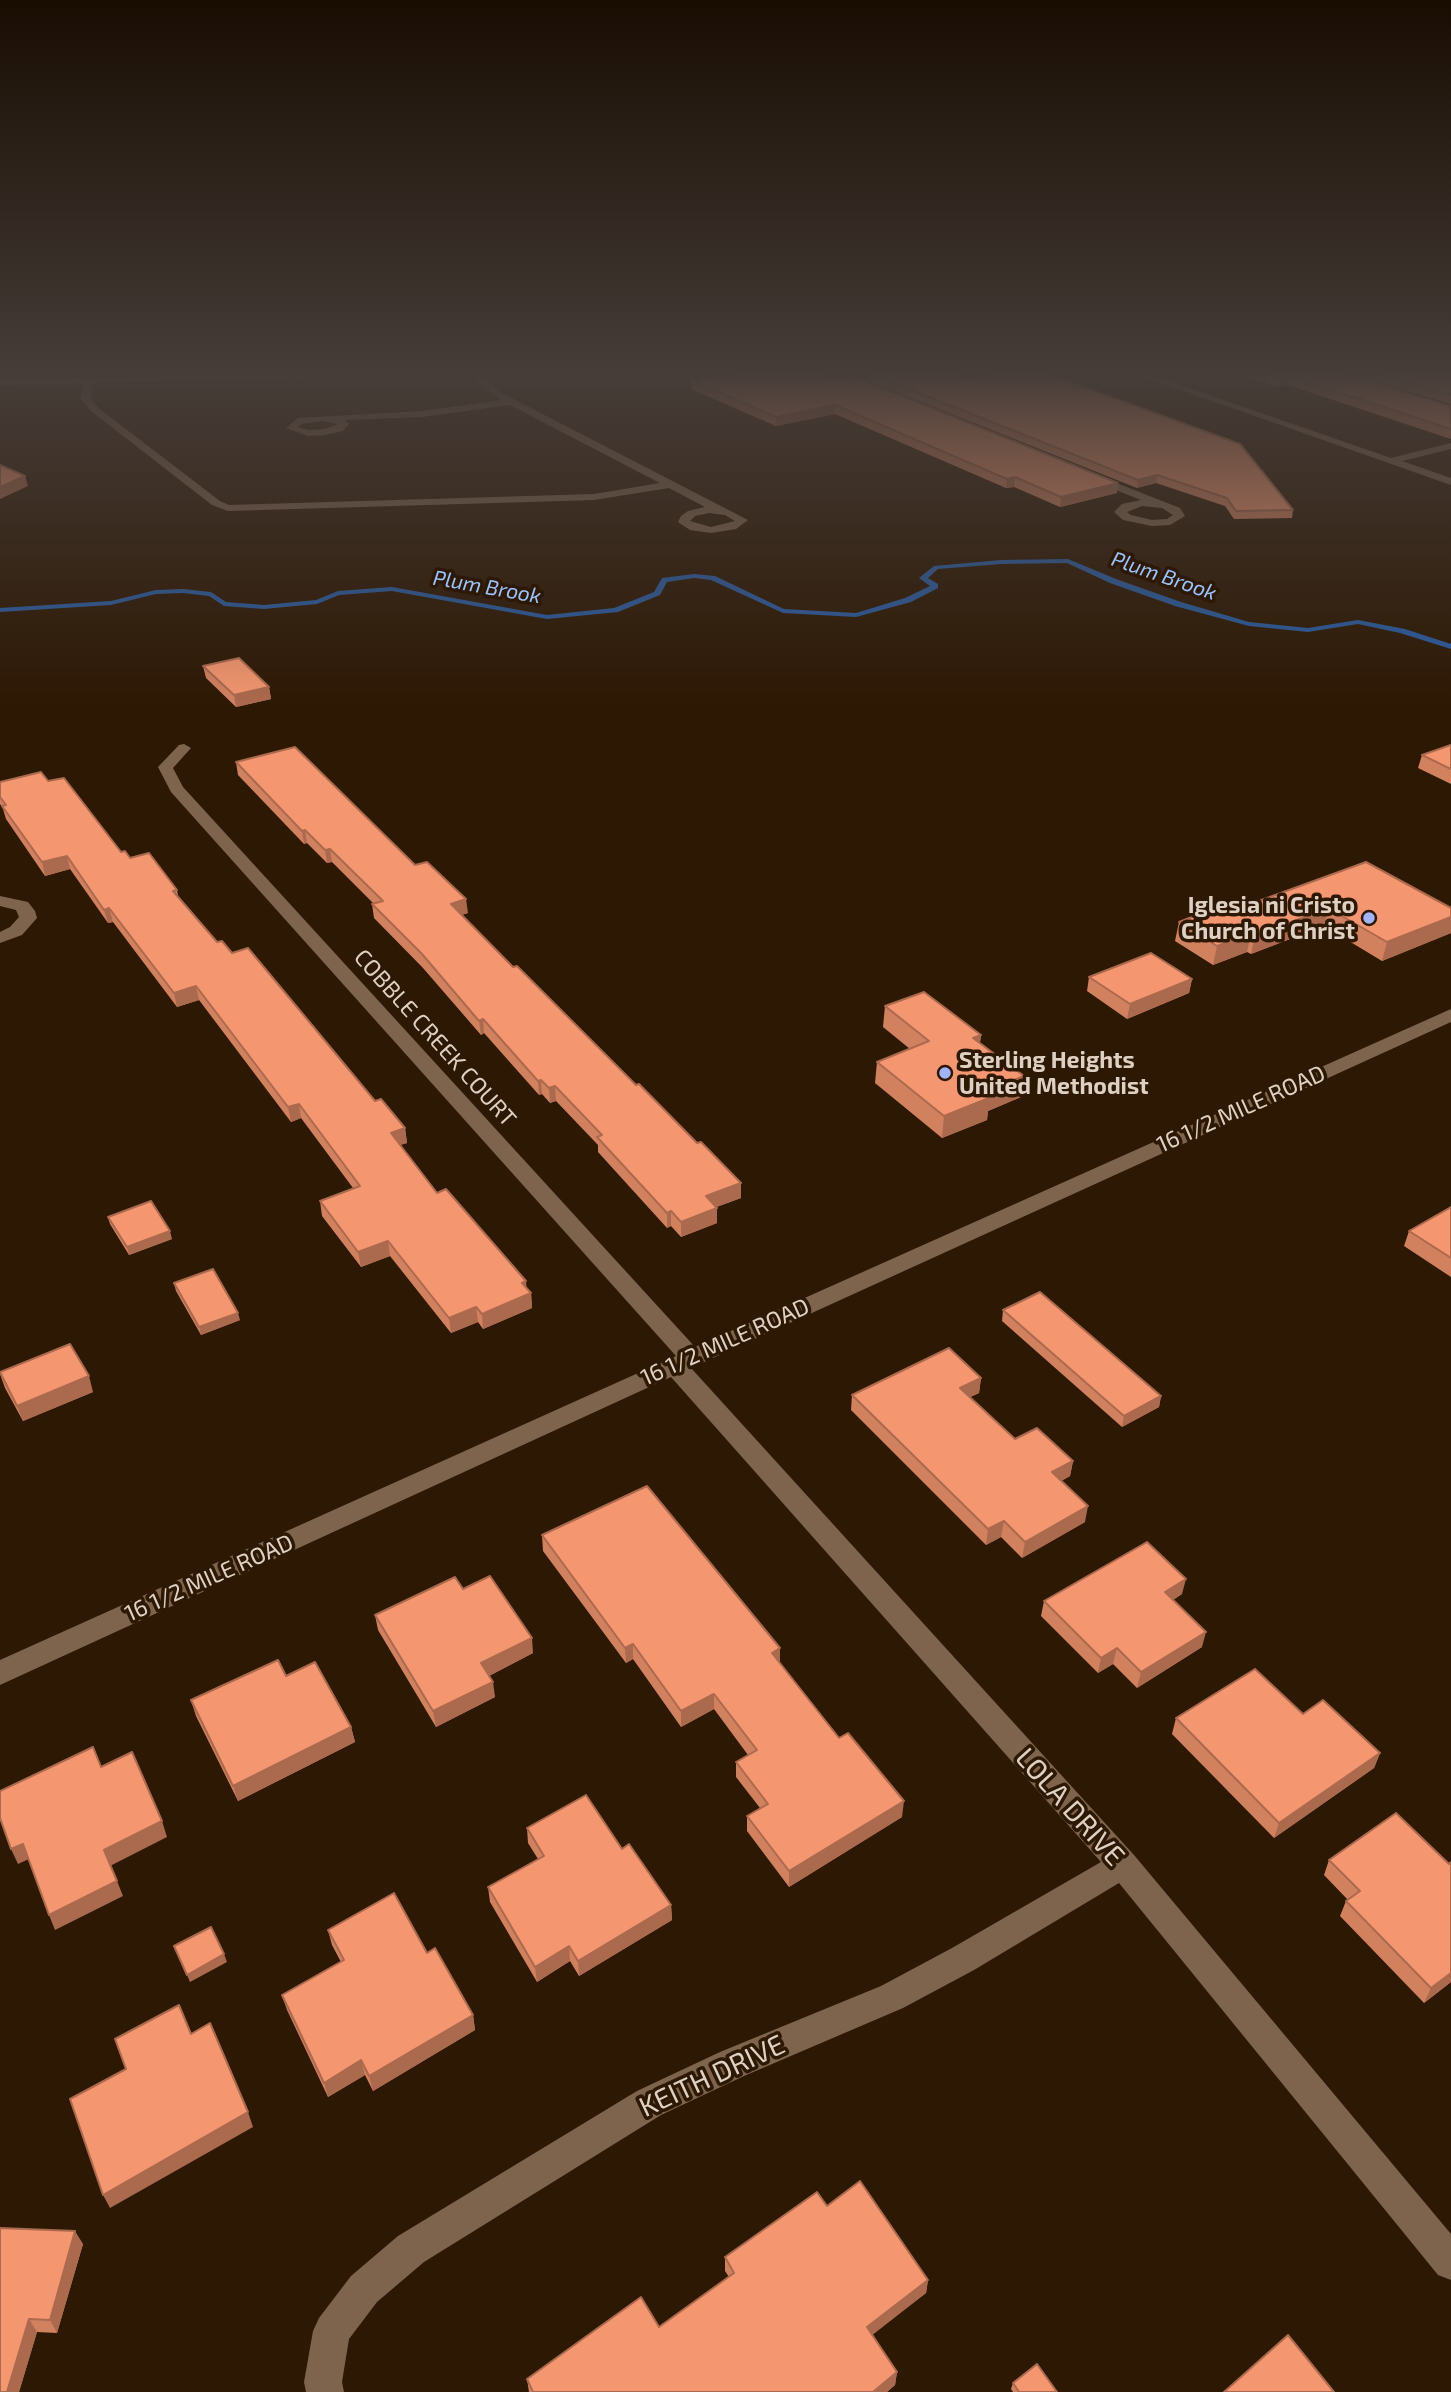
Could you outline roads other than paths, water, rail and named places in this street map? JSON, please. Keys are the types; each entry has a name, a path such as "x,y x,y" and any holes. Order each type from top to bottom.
{"street":[{"path":"190,483 216,503 228,508 582,498 670,485"},
{"path":"665,483 702,503 736,514 742,520 730,528 702,530 684,522 702,503"},
{"path":"1100,483 1135,500 1175,510 1179,516 1162,523 1134,520 1120,512 1135,500"},
{"path":"692,513 719,510"},
{"name":"COBBLE CREEK COURT","path":"184,748 165,767 176,789 683,1361"},
{"path":"0,901 22,906 28,918 16,931 0,938"},
{"name":"16 1/2 MILE ROAD","path":"0,1673 683,1361 1451,1016"},
{"name":"LOLA DRIVE","path":"683,1361 1123,1865 1451,2262"},
{"name":"KEITH DRIVE","path":"325,2392 323,2382 332,2331 364,2289 411,2249 649,2103 732,2064 892,1997 963,1959 1123,1865"}],"waterway":[{"name":"Plum Brook","path":"0,610 111,603 156,592 183,591 211,594 224,604 264,607 317,602 338,593 392,589 547,617 615,610 657,593 665,580 694,576 712,578 783,611 856,615 908,600 935,586 923,578 936,567 1068,561 1113,581 1178,604 1249,624 1308,630 1358,622 1402,631 1451,647"}],"place":[{"name":"Iglesia ni Cristo Church of Christ","path":"1369,918"},
{"name":"Sterling Heights United Methodist","path":"945,1073"}]}
